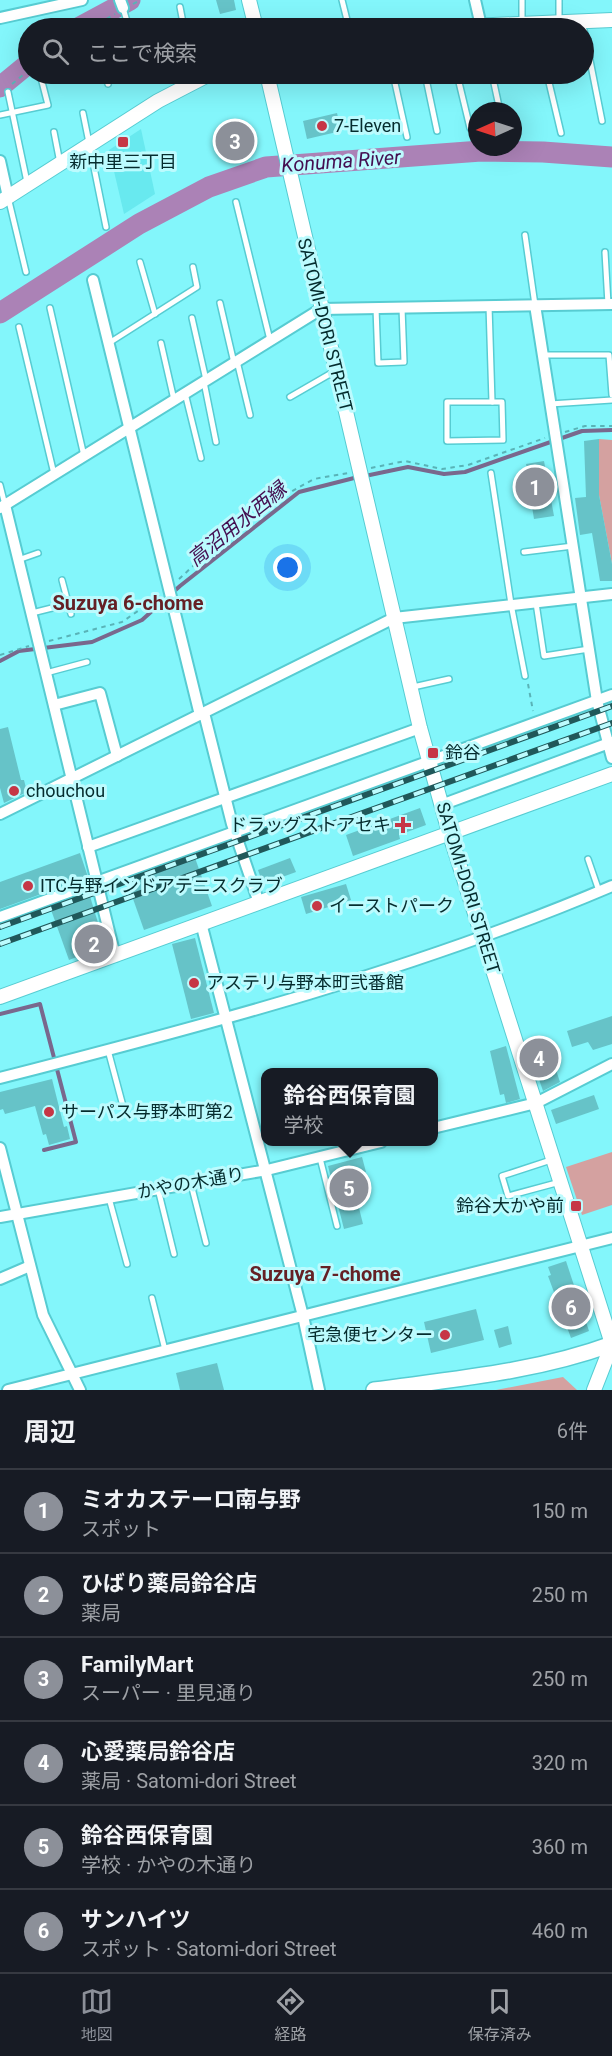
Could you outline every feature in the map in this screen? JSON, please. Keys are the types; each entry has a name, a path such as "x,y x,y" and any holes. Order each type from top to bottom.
{"main road":[{"path":"374,1390 530,1367 612,1344"}],"street":[{"path":"0,18 62,2 82,0"},
{"path":"249,0 254,18"},
{"path":"475,0 480,18"},
{"path":"594,24 612,20"},
{"path":"0,161 4,199 183,84"},
{"name":"SATOMI-DORI STREET","path":"269,84 420,728 449,832 555,1159 612,1344"},
{"path":"93,280 202,714 235,832 259,903"},
{"path":"115,956 40,647 2,506 321,309 610,304"},
{"path":"535,306 597,701 610,743 612,758"},
{"path":"0,814 394,618 612,594"},
{"path":"54,705 100,693 117,756"},
{"path":"0,917 612,695"},
{"path":"88,847 420,728"},
{"path":"441,805 610,743"},
{"path":"0,997 612,774"},
{"path":"0,1078 227,1019 483,939 612,886"},
{"path":"201,923 267,1170 319,1390"},
{"path":"438,1127 536,1103 612,1064"},
{"name":"かやの木通り","path":"0,1217 267,1170 365,1146"},
{"path":"0,1148 43,1315 80,1390"},
{"path":"8,1390 612,1238"},
{"path":"0,1279 30,1266"},
{"path":"594,1390 610,1362 612,1344"}],"lane":[{"path":"342,0 346,18"},
{"path":"522,0 529,18"},
{"path":"559,0 559,18"},
{"path":"180,7 182,18"},
{"path":"594,81 602,121"},
{"path":"0,115 48,105 43,84"},
{"path":"395,84 407,137"},
{"path":"427,84 437,131"},
{"path":"459,84 468,120"},
{"path":"494,84 498,102"},
{"path":"550,84 561,133"},
{"path":"7,90 28,183"},
{"path":"83,113 106,227"},
{"path":"54,132 60,163"},
{"path":"4,199 26,272"},
{"path":"236,202 270,340"},
{"path":"525,235 535,306"},
{"path":"605,252 610,304"},
{"path":"140,262 154,314"},
{"path":"109,343 197,286 193,267"},
{"path":"220,303 250,415"},
{"path":"489,306 492,402"},
{"path":"50,308 84,456"},
{"path":"376,308 378,363 404,362 402,308"},
{"path":"192,318 216,442"},
{"path":"19,327 54,474"},
{"path":"161,343 174,400"},
{"path":"543,355 609,355 612,395"},
{"path":"290,397 336,370"},
{"path":"185,393 201,458"},
{"path":"550,404 612,400"},
{"path":"447,402 492,402 502,402 503,440 447,441 447,402"},
{"path":"491,473 511,604 525,676"},
{"path":"0,485 2,506"},
{"path":"524,552 573,546"},
{"path":"18,560 38,554"},
{"path":"62,580 71,614"},
{"path":"536,602 544,656 589,649"},
{"path":"31,613 68,604"},
{"path":"46,673 87,662"},
{"path":"410,688 449,679"},
{"path":"588,859 599,891"},
{"path":"108,1050 123,1106"},
{"path":"320,1157 337,1226"},
{"path":"555,1159 502,1176 508,1196 562,1182"},
{"path":"191,1184 206,1243"},
{"path":"158,1189 174,1254"},
{"path":"109,1198 127,1264"},
{"path":"152,1298 165,1350"}],"path":[{"path":"7,90 18,80"},
{"path":"0,655 40,647 122,622 208,555 235,527 265,506 314,479 361,475 405,461 442,469 468,465 556,438 585,426 612,426"},
{"path":"525,676 535,723"}],"shaded area":[{"path":"141,129 155,194 124,214 109,150"},
{"path":"599,439 612,440 612,564 599,495"},
{"path":"612,1152 612,1205 582,1215 566,1167"},
{"path":"563,1377 577,1390 496,1390"}],"building":[{"path":"216,0 234,0 236,10 220,14"},
{"name":"7-Eleven","path":"337,113 341,131 307,139 303,121"},
{"path":"247,129 250,147 222,152 219,135"},
{"path":"599,439 599,495 612,564 612,581 600,581 592,533 580,535 575,498 586,497 584,441"},
{"path":"544,461 554,516 534,519 530,494 522,495 519,481 529,480 526,464"},
{"path":"8,727 21,780 24,780 27,792 4,803 0,788 0,729"},
{"path":"420,808 426,825 399,835 400,839 353,856 346,835"},
{"path":"80,853 88,877 0,909 0,882"},
{"path":"194,855 212,906 144,930 126,879"},
{"path":"290,858 296,872 263,884 258,870"},
{"name":"イーストパーク","path":"346,884 351,900 306,914 301,897"},
{"path":"89,893 105,946 69,960 50,907"},
{"name":"アステリ与野本町弐番館","path":"195,938 214,1013 191,1019 172,944"},
{"path":"612,1016 612,1044 593,1050 588,1042 572,1047 567,1031"},
{"path":"506,1046 520,1099 506,1103 504,1094 500,1095 490,1051"},
{"path":"549,1049 560,1082 543,1091 531,1056"},
{"name":"サーパス与野本町第2","path":"52,1079 64,1127 67,1126 70,1139 49,1145 46,1134 43,1135 35,1106 5,1114 3,1109 0,1110 0,1092"},
{"path":"594,1095 599,1109 556,1124 551,1110"},
{"path":"362,1157 366,1172 351,1176 363,1224 344,1229 328,1166"},
{"path":"566,1261 589,1331 571,1338 548,1276 551,1275 548,1267"},
{"path":"476,1309 484,1340 431,1353 424,1322"},
{"path":"508,1326 512,1344 499,1348 494,1330"},
{"path":"217,1363 224,1390 180,1390 176,1373"}],"waterway":[{"path":"97,18 130,0"},
{"path":"0,87 18,72"},
{"name":"Konuma River","path":"0,313 139,224 209,187 266,167 481,151 543,152 612,157"},
{"name":"高沼用水西縁","path":"365,476 408,467 444,474 465,472 582,431 612,430"},
{"name":"高沼用水西縁","path":"0,661 19,651 92,642 142,620 180,586 299,492 358,477"},
{"path":"0,1014 40,1004 76,1142 44,1150"}],"railway":[{"path":"0,927 612,706"},
{"path":"0,944 612,723"}],"place":[{"name":"7-Eleven","path":"322,126"},
{"name":"FamilyMart","path":"235,141"},
{"name":"新中里三丁目","path":"123,142"},
{"name":"ミオカステーロ南与野","path":"535,487"},
{"name":"鈴谷","path":"433,753"},
{"name":"chouchou","path":"14,791"},
{"name":"ドラッグストアセキ","path":"403,825"},
{"name":"ITC与野インドアテニスクラブ","path":"28,886"},
{"name":"イーストパーク","path":"317,906"},
{"name":"ひばり薬局鈴谷店","path":"94,944"},
{"name":"アステリ与野本町弐番館","path":"194,983"},
{"name":"心愛薬局鈴谷店","path":"539,1058"},
{"name":"サーパス与野本町第2","path":"49,1112"},
{"name":"鈴谷西保育園","path":"349,1188"},
{"name":"鈴谷大かや前","path":"576,1206"},
{"name":"サンハイツ","path":"571,1307"},
{"name":"宅急便センター","path":"445,1335"}],"district":[{"name":"Suzuya 6-chome","path":"128,603"},
{"name":"Suzuya 7-chome","path":"325,1274"}]}
